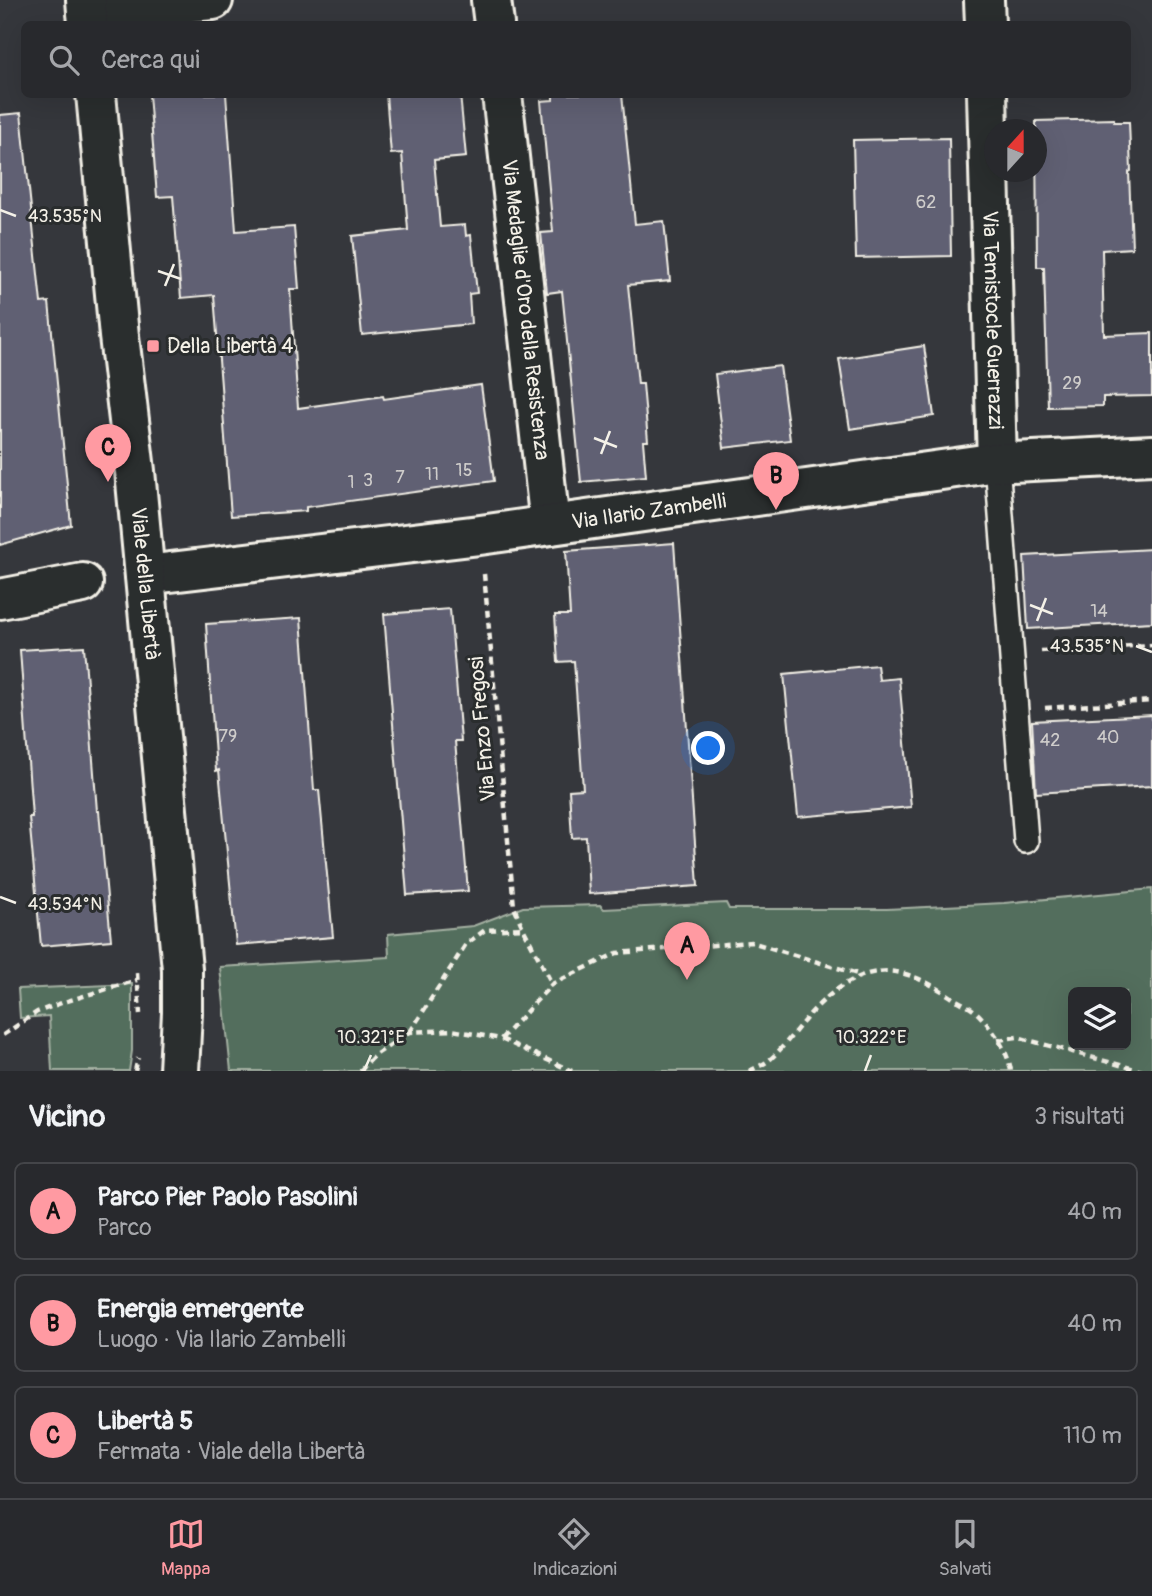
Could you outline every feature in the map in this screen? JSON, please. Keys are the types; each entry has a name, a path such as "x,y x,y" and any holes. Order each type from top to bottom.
{"street":[{"path":"87,12 213,0"},
{"path":"491,0 494,21"},
{"path":"984,0 985,21"},
{"name":"Viale della Libertà","path":"96,98 118,336 135,471 181,969 179,1071"},
{"name":"Via Medaglie d'Oro della Resistenza","path":"502,98 550,526"},
{"name":"Via Temistocle Guerrazzi","path":"987,98 997,463"},
{"name":"Via Ilario Zambelli","path":"145,575 550,526 997,463 1152,455"},
{"path":"0,599 83,583"}],"lane":[{"path":"997,463 1026,841"}],"path":[{"name":"Via Enzo Fregosi","path":"480,535 514,907 552,984"},
{"path":"1042,651 1152,645"},
{"path":"1043,708 1152,701"},
{"path":"360,1071 375,1055 410,1032 466,944 485,930 523,928"},
{"path":"501,1039 552,984 617,953 751,942 861,975"},
{"path":"749,1071 768,1061 815,1008 843,986 861,975 884,971 904,973 932,985 974,1010 998,1040 1010,1063 1011,1071"},
{"path":"137,973 140,1020"},
{"path":"3,1035 37,1012 137,980"},
{"path":"410,1032 452,1030 501,1039 572,1071"},
{"path":"998,1040 1017,1037 1142,1071"},
{"path":"135,1071 139,1053"}],"green space":[{"path":"1152,889 1152,1071 231,1071 220,967 389,957 388,934 473,926 523,907 600,905 604,909 726,903 729,909 887,909 1004,903"},
{"path":"132,984 132,1051 129,1071 52,1071 49,1016 20,1018 18,989"}],"building":[{"path":"149,98 226,98 236,231 294,227 299,289 290,289 298,408 481,385 494,481 306,507 306,511 231,516 214,295 181,298 173,196 157,197"},
{"path":"386,98 460,98 466,157 434,160 440,227 465,225 466,236 471,235 477,293 469,294 471,324 362,335 352,236 408,230 402,153 391,154"},
{"path":"622,98 635,224 664,221 670,281 628,285 638,384 643,384 648,441 643,441 646,476 581,482 562,291 547,293 541,233 553,232 541,101"},
{"path":"21,113 41,303 49,302 71,525 0,545 0,115"},
{"path":"1114,119 1114,122 1129,122 1132,248 1102,250 1104,335 1152,333 1152,396 1103,397 1103,406 1048,407 1044,267 1037,267 1036,182 1047,182 1047,121"},
{"path":"949,138 951,256 856,258 853,140"},
{"path":"924,346 934,416 850,429 839,359"},
{"path":"780,366 790,440 724,448 715,374"},
{"path":"674,543 698,886 589,894 586,837 572,838 569,790 583,789 574,661 558,662 555,615 570,615 566,551"},
{"path":"1152,549 1152,622 1028,629 1024,556"},
{"path":"450,609 461,741 455,741 468,891 407,895 384,614"},
{"path":"301,618 314,790 319,790 333,937 236,945 219,770 216,771 206,624"},
{"path":"84,646 97,811 111,940 41,946 29,817 32,817 20,650"},
{"path":"877,665 879,680 899,678 911,807 798,817 784,674"},
{"path":"1152,715 1152,786 1036,793 1032,721"}],"place":[{"name":"Della Libertà 4","path":"153,346"},
{"name":"Libertà 5","path":"108,482"},
{"name":"Energia emergente","path":"776,510"},
{"name":"Parco Pier Paolo Pasolini","path":"687,980"}]}
